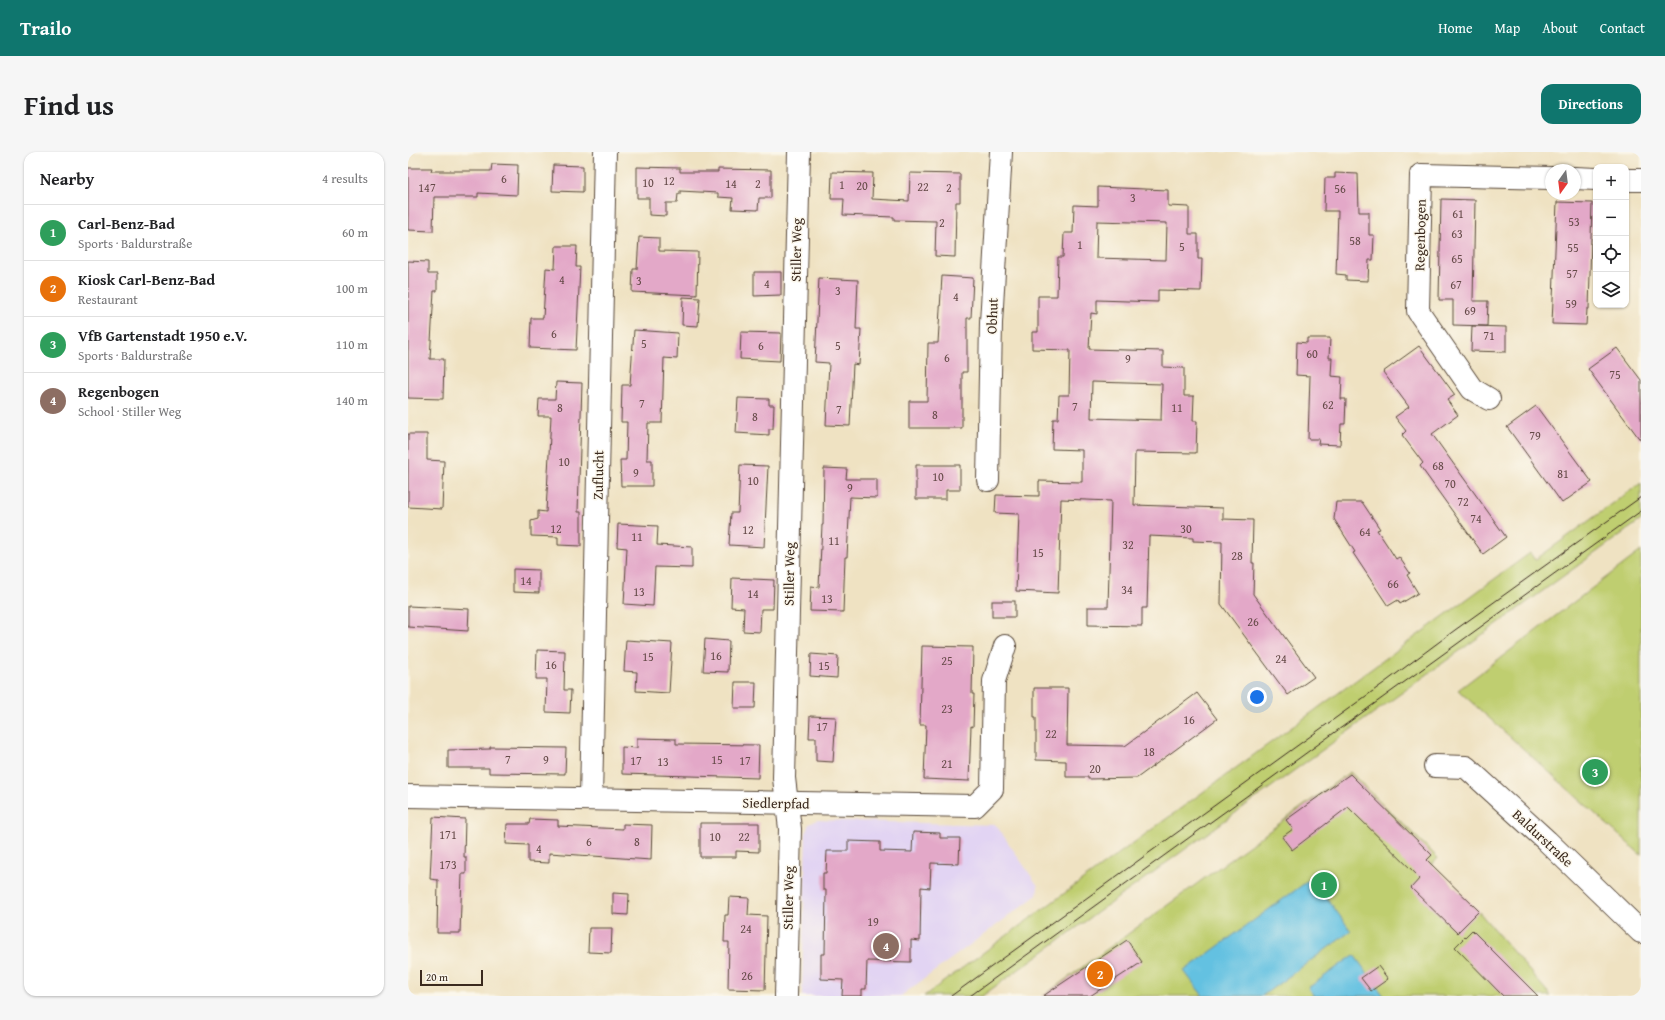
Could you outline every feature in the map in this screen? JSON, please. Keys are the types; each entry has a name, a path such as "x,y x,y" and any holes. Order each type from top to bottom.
{"street":[{"name":"Zuflucht","path":"591,798 605,152"},
{"name":"Stiller Weg","path":"786,996 790,829 785,770 798,152"},
{"name":"Obhut","path":"988,480 992,322 1001,152"},
{"name":"Regenbogen","path":"1489,399 1472,389 1418,311 1421,175 1545,178"},
{"path":"1581,178 1593,179"},
{"path":"1629,180 1641,180"},
{"name":"Siedlerpfad","path":"408,796 591,798 975,806 992,789 994,681 1005,646"},
{"name":"Baldurstraße","path":"1435,766 1466,767 1641,932"}],"shaded area":[{"path":"817,820 996,825 1038,886 1037,895 901,996 802,996 806,832 809,824"}],"green space":[{"path":"1641,483 1641,520 982,996 924,996 1530,553 1535,560"},
{"path":"1641,551 1641,855 1458,690"},
{"path":"1350,772 1438,858 1432,865 1479,912 1551,996 1043,996"}],"water":[{"path":"1312,878 1351,931 1262,996 1203,996 1184,971"},
{"path":"1354,955 1384,996 1314,996 1308,988"}],"building":[{"path":"492,164 518,165 517,195 478,193 478,197 434,197 433,231 408,230 408,168 432,168 431,171 491,171"},
{"path":"553,165 583,166 583,192 552,191"},
{"path":"637,167 680,168 680,172 718,172 718,169 771,170 771,198 759,198 758,210 732,209 733,198 718,197 718,193 680,191 680,194 678,194 677,203 666,203 666,216 649,215 649,198 637,198"},
{"path":"832,172 873,173 872,199 909,201 910,173 960,174 960,202 956,202 955,257 935,256 936,221 894,220 894,217 843,215 844,199 831,199"},
{"path":"1335,173 1358,174 1359,212 1369,212 1369,235 1374,235 1373,260 1369,260 1368,281 1346,280 1346,275 1336,274 1338,211 1324,211 1325,178 1335,178"},
{"path":"1098,187 1168,190 1168,206 1189,207 1189,234 1198,234 1198,259 1202,259 1201,291 1158,290 1158,302 1097,300 1097,314 1091,313 1089,349 1163,351 1163,367 1184,368 1184,396 1194,396 1193,421 1197,421 1196,453 1135,452 1134,505 1223,508 1223,519 1253,520 1253,594 1314,677 1288,695 1221,604 1222,542 1193,541 1193,538 1149,536 1147,608 1142,608 1142,626 1088,625 1088,607 1108,607 1111,501 1061,499 1058,593 1016,591 1019,514 995,513 996,495 1039,496 1039,481 1082,482 1082,450 1052,449 1053,419 1058,419 1059,395 1069,395 1070,350 1032,349 1032,332 1038,332 1038,296 1057,296 1058,257 1063,257 1064,233 1073,233 1074,205 1098,206","holes":["1097,221 1167,223 1166,260 1096,258","1092,382 1162,384 1161,420 1091,418"]},
{"path":"1441,199 1475,200 1473,301 1488,301 1487,326 1453,325 1453,300 1439,300"},
{"path":"1557,202 1592,203 1589,309 1587,309 1586,325 1552,324"},
{"path":"639,237 659,238 659,251 698,252 697,295 632,292 633,269 637,269"},
{"path":"556,246 577,246 576,267 580,267 576,350 530,348 531,318 543,318 546,268 555,269"},
{"path":"408,261 428,262 428,274 437,274 437,291 434,291 430,359 444,359 443,399 408,398"},
{"path":"754,272 781,272 781,295 754,296"},
{"path":"942,276 973,278 971,318 967,318 967,372 962,372 962,428 909,428 909,401 927,401 928,343 938,343"},
{"path":"819,278 858,280 856,329 861,329 859,365 853,364 850,426 826,425 829,363 815,362"},
{"path":"683,297 700,298 698,326 682,325"},
{"path":"1472,326 1506,327 1506,352 1471,351"},
{"path":"634,330 678,333 677,359 664,358 662,423 648,423 647,460 652,460 652,486 621,486 620,460 626,460 627,422 621,422 622,385 630,385"},
{"path":"741,332 781,333 780,361 740,359"},
{"path":"1307,338 1330,338 1329,358 1332,358 1331,376 1342,377 1341,399 1346,399 1345,424 1341,424 1340,445 1318,444 1319,439 1308,439 1310,376 1296,375 1297,342 1307,343"},
{"path":"1419,346 1455,395 1447,400 1458,415 1432,434 1506,537 1483,554 1420,466 1423,463 1402,435 1406,431 1395,417 1409,407 1383,372"},
{"path":"1617,348 1641,380 1641,441 1588,369"},
{"path":"556,382 582,383 578,512 581,512 581,546 558,545 558,537 531,536 531,521 538,519 538,511 546,512 551,416 538,416 539,399 555,399"},
{"path":"738,398 769,399 769,405 774,405 773,429 769,429 769,435 736,433"},
{"path":"1536,406 1592,482 1562,503 1507,427"},
{"path":"408,434 427,434 427,460 444,461 442,509 408,507"},
{"path":"740,465 768,466 764,547 729,545 731,513 738,513"},
{"path":"916,465 960,465 960,490 946,490 946,499 916,499"},
{"path":"824,468 847,469 846,479 877,479 877,498 850,497 847,557 845,557 843,612 810,611 811,586 819,587 823,525"},
{"path":"1336,502 1362,502 1380,529 1377,530 1396,559 1399,557 1410,573 1407,575 1418,593 1400,604 1398,600 1388,606 1353,553 1355,552 1334,519"},
{"path":"618,524 658,526 657,545 692,547 692,568 655,567 653,606 624,604 627,548 617,547"},
{"path":"513,569 539,570 539,593 513,592"},
{"path":"732,578 774,580 773,609 761,609 760,632 743,631 744,608 731,607"},
{"path":"992,601 1015,601 1015,617 992,617"},
{"path":"408,606 469,609 468,631 408,627"},
{"path":"705,639 729,641 728,672 703,671"},
{"path":"626,640 672,643 669,693 636,691 637,672 624,671"},
{"path":"922,646 973,647 972,694 974,694 969,781 924,779 926,725 920,725"},
{"path":"537,650 565,651 564,690 571,690 570,713 546,712 547,679 536,679"},
{"path":"811,654 838,656 837,678 810,676"},
{"path":"735,682 756,682 755,708 734,708"},
{"path":"1034,688 1068,688 1067,745 1125,746 1197,693 1217,719 1137,778 1088,779 1088,777 1066,777 1066,761 1036,760"},
{"path":"810,716 836,717 833,762 816,761 816,738 809,738"},
{"path":"637,738 676,739 676,744 759,745 758,778 622,774 622,747 637,748"},
{"path":"490,747 566,748 565,774 489,773 489,768 448,768 448,750 490,749"},
{"path":"1350,774 1432,855 1427,860 1479,911 1457,933 1411,888 1420,878 1348,807 1292,850 1282,837 1293,829 1286,820"},
{"path":"433,817 465,819 464,857 466,857 466,874 462,874 460,933 437,933 438,880 430,879"},
{"path":"530,819 558,820 558,826 623,829 623,824 652,825 651,860 549,853 549,863 528,862 528,845 506,844 507,824 529,824"},
{"path":"700,823 759,823 759,852 736,851 736,857 700,857"},
{"path":"913,832 940,833 940,838 960,838 959,864 931,863 930,888 921,887 920,941 911,940 911,962 867,961 866,989 862,989 862,996 842,996 843,980 821,979 821,954 825,954 826,890 823,890 823,873 826,873 827,851 848,851 848,841 880,842 880,851 912,852"},
{"path":"613,893 629,894 628,915 613,914"},
{"path":"729,897 749,898 748,915 767,916 765,990 728,989 729,942 724,942 725,915 728,915"},
{"path":"589,928 612,928 611,953 588,952"},
{"path":"1472,930 1538,996 1503,996 1455,947"},
{"path":"1127,940 1142,962 1090,996 1043,996"},
{"path":"1378,966 1388,979 1371,991 1361,978"}],"tram line":[{"path":"951,996 1455,630 1641,497"},
{"path":"970,996 1641,511"}],"place":[{"name":"VfB Gartenstadt 1950 e.V.","path":"1595,772"},
{"name":"Carl-Benz-Bad","path":"1324,885"},
{"name":"Regenbogen","path":"886,946"},
{"name":"Kiosk Carl-Benz-Bad","path":"1100,974"}]}
